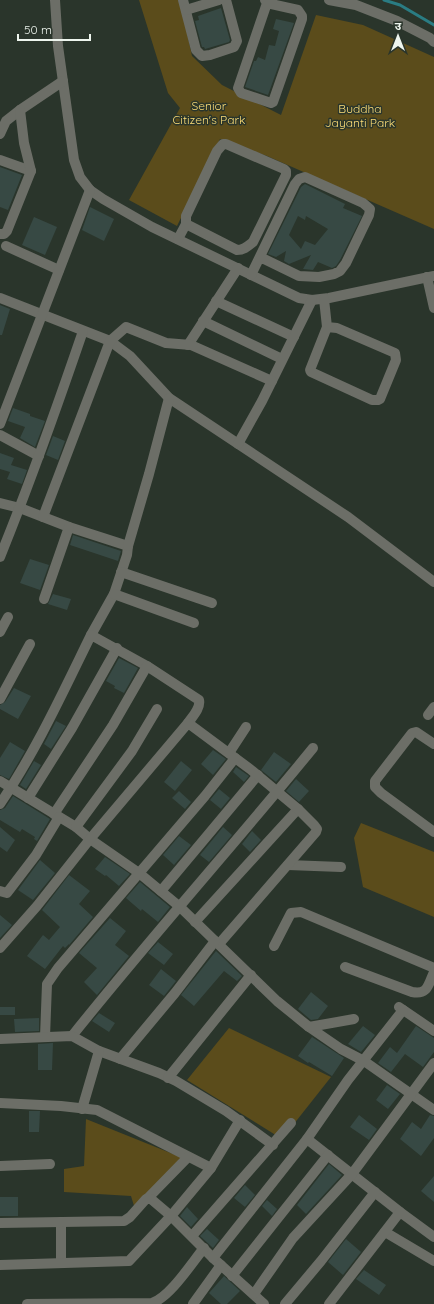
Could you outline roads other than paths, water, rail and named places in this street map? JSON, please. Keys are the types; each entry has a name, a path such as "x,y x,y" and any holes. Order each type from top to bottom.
{"street":[{"path":"55,0 63,81 74,160 80,177 90,190 152,227 299,298 312,300 430,277 434,308"},
{"path":"183,0 196,50 202,56 210,55 234,47 237,41 226,0"},
{"path":"186,10 220,0"},
{"path":"329,0 357,2 433,37"},
{"path":"266,2 298,10 302,16 273,102 271,104 241,93 238,88 252,49 266,2"},
{"path":"237,41 252,49"},
{"path":"0,134 3,120 63,81"},
{"path":"0,234 4,234 7,231 31,171 24,143 20,110"},
{"path":"178,239 186,224 186,216 216,151 222,144 226,144 262,159 286,171 286,175 253,242 242,250 237,250 186,224"},
{"path":"0,160 31,171"},
{"path":"251,275 299,178 305,177 363,203 370,209 369,215 346,262 340,271 334,274 319,277 299,276 260,257"},
{"path":"0,424 90,190"},
{"path":"6,246 59,270"},
{"path":"188,345 238,268"},
{"path":"0,298 110,341 130,356 169,398 348,517 434,582"},
{"path":"324,298 327,327 312,363 310,370 311,372 372,400 380,399 396,360 395,353 337,328 327,327"},
{"path":"238,444 272,381 312,300"},
{"path":"216,301 294,337"},
{"path":"203,321 282,360"},
{"path":"43,517 110,341 126,327 166,343 188,345 272,381"},
{"path":"0,557 54,417 83,331"},
{"path":"0,804 54,711 91,635 114,594 127,555 128,546 169,398"},
{"path":"0,435 39,456"},
{"path":"0,503 20,508 69,527 128,546"},
{"path":"44,599 69,527"},
{"path":"121,572 212,603"},
{"path":"114,594 194,623"},
{"path":"0,632 8,617"},
{"path":"0,948 37,906 90,839 188,724 199,707 199,700 147,666 117,648 91,635"},
{"path":"0,699 30,644"},
{"path":"28,798 72,728 117,648"},
{"path":"0,891 7,893 36,855 56,816 113,725 147,666"},
{"path":"76,827 132,751 157,708"},
{"path":"120,1058 217,942 288,865 317,830 298,809 258,775 188,724"},
{"path":"45,1037 47,984 58,968 205,796 232,755 246,727"},
{"path":"434,744 416,732 412,733 375,781 375,787 434,832"},
{"path":"72,1036 313,748"},
{"path":"161,891 258,775"},
{"path":"0,781 76,827 90,839 139,873 180,907 277,1001 309,1027 341,1049 364,1061 434,1110"},
{"path":"195,922 298,809"},
{"path":"288,865 341,867"},
{"path":"274,946 291,913 301,912 434,968"},
{"path":"345,967 417,993 422,993 426,990 434,972"},
{"path":"168,1078 251,975"},
{"path":"213,1258 307,1139 401,1008 434,1031"},
{"path":"309,1027 354,1018"},
{"path":"0,1039 72,1036 99,1051 168,1078 226,1111 273,1145"},
{"path":"82,1109 99,1051"},
{"path":"148,1198 171,1216 258,1301 293,1238 352,1174 432,1069"},
{"path":"0,1104 61,1106 97,1110 211,1168"},
{"path":"0,1265 129,1261 171,1216 211,1168 240,1120"},
{"path":"192,1236 291,1123"},
{"path":"307,1139 434,1237"},
{"path":"232,1276 328,1155"},
{"path":"0,1223 124,1221 130,1217 188,1157"},
{"path":"0,1166 50,1164"},
{"path":"285,1304 321,1261 374,1192"},
{"path":"329,1304 400,1212"},
{"path":"61,1222 61,1263"},
{"path":"385,1232 434,1262"},
{"path":"27,1304 152,1303 169,1292 204,1248"},
{"path":"193,1304 221,1265"}],"waterway":[{"path":"384,0 400,5 434,25"}],"park label":[{"name":"Senior Citizen's Park","path":"209,112"},
{"name":"Buddha Jayanti Park","path":"360,115"}]}
